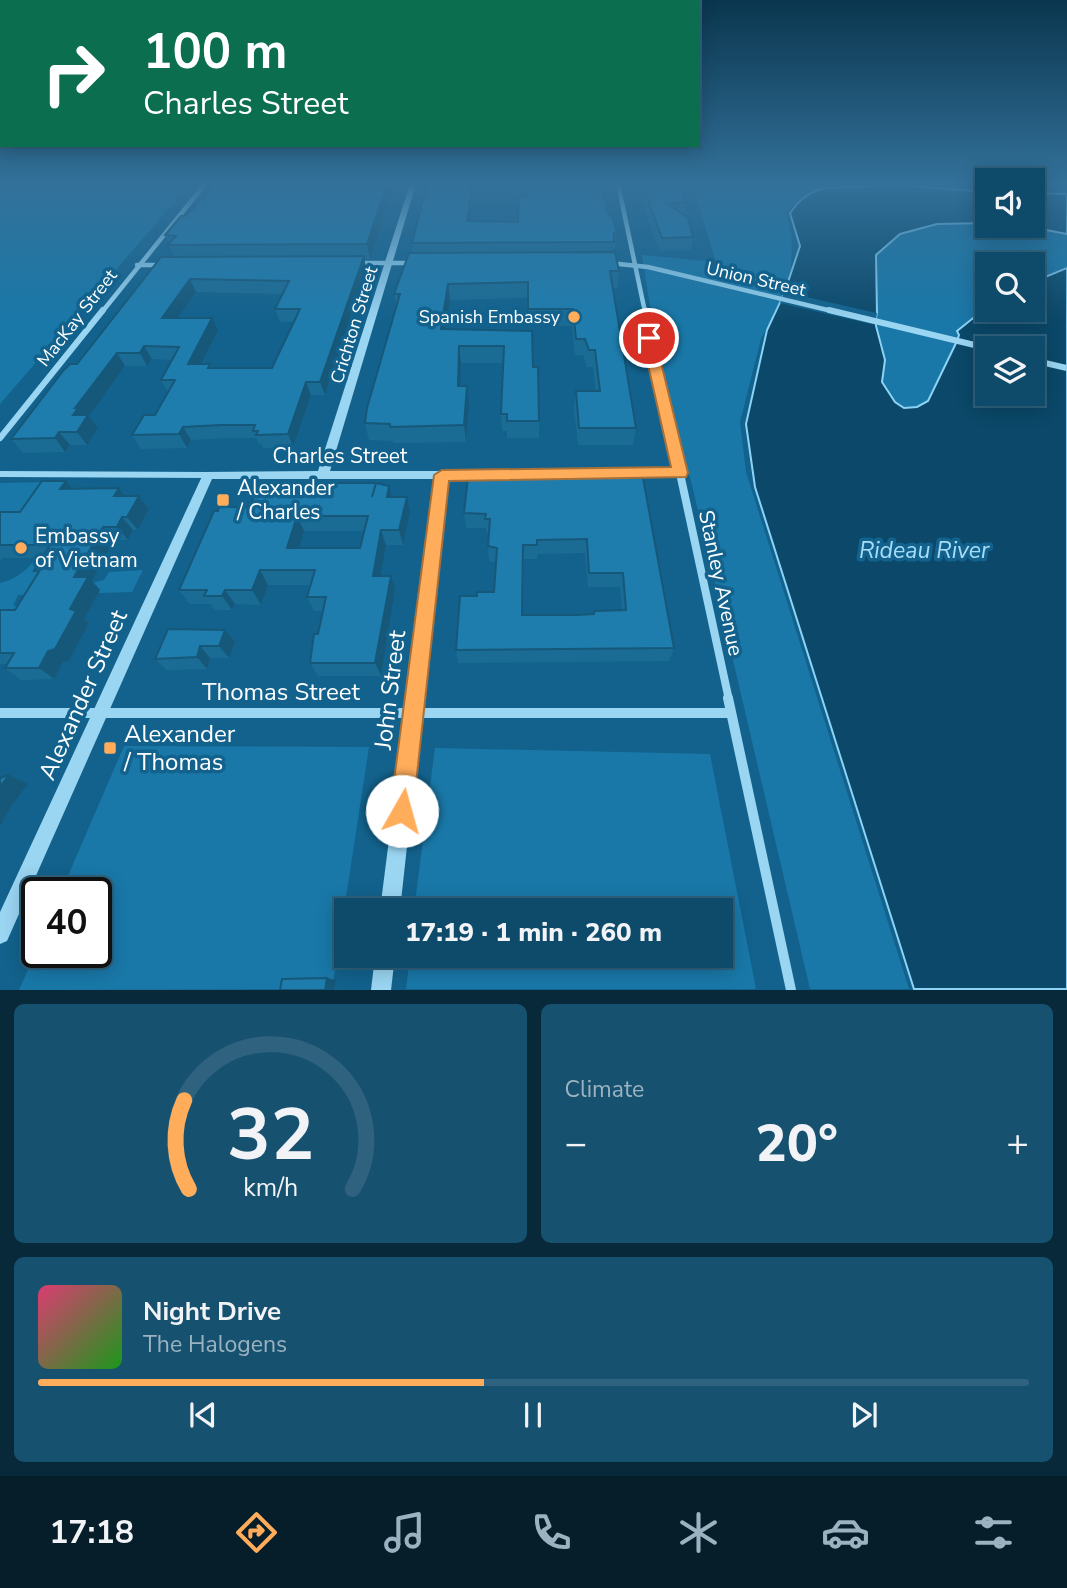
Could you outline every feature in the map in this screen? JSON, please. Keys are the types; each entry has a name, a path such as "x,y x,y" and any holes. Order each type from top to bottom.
{"street":[{"name":"MacKay Street","path":"0,438 167,230"},
{"name":"Crichton Street","path":"323,475 399,230"},
{"name":"Stanley Avenue","path":"627,230 791,989"},
{"path":"354,263 424,263"},
{"name":"Union Street","path":"601,263 634,265 975,345"},
{"path":"138,265 166,265"},
{"path":"1045,363 1067,368"},
{"name":"Charles Street","path":"0,474 680,473"},
{"name":"Alexander Street","path":"0,934 208,475"},
{"name":"John Street","path":"391,898 442,475"},
{"name":"Thomas Street","path":"0,713 730,713"},
{"path":"381,989 384,968"}],"shaded area":[{"path":"0,230 150,230 0,404"},
{"path":"706,230 790,230 791,270 780,303 761,339 740,422 746,472 909,989 810,989 692,485 661,376 642,255 716,262"},
{"path":"914,230 975,230 975,238 1045,238 1045,230 1067,234 1067,268 1045,277 1045,252 975,252 975,317 957,331 957,341 928,401 917,407 904,408 895,402 882,382 885,359 875,322 876,255 900,234"},
{"path":"53,482 21,513 0,519 0,483"},
{"path":"63,516 91,583 104,580 109,572 143,570 132,592 98,593 99,590 18,595 13,606 31,605 14,614 0,614 0,583 22,573 30,565"},
{"path":"124,746 369,747 346,898 334,898 335,968 332,989 19,990 29,968 112,968 112,877 67,877"},
{"path":"435,748 710,754 756,989 406,989 409,968 733,968 733,898 416,898"}],"water":[{"name":"Rideau River","path":"795,230 914,230 900,234 876,255 875,322 885,360 882,382 895,402 904,408 917,407 928,401 957,341 957,331 975,317 975,322 1045,322 1045,277 1067,268 1067,989 914,989 755,487 746,424 767,330 784,294 800,246"},
{"path":"1047,230 1067,230 1067,234"}],"pier":[{"path":"784,292 877,313 875,325 780,303"}],"building":[{"path":"169,230 372,230 367,244 168,245 176,236 165,235"},
{"path":"415,230 616,230 617,233 614,233 614,242 412,243"},
{"path":"659,230 691,230 693,237 662,238"},
{"path":"615,252 619,271 610,271 636,428 579,428 576,391 600,391 595,350 589,350 585,339 576,339 573,309 528,309 528,282 448,284 441,329 532,331 533,367 538,367 539,421 507,421 507,414 501,414 504,346 459,346 458,386 467,386 464,425 390,427 390,424 365,423 400,294 394,294 409,253"},
{"path":"364,256 320,382 306,382 288,434 256,435 258,431 253,431 255,425 221,425 183,427 179,434 132,435 144,415 155,415 175,380 161,380 179,347 144,346 140,353 117,353 75,408 78,408 73,415 88,415 77,432 59,432 55,438 11,439 63,371 70,364 77,364 161,257","holes":["190,279 289,281 275,309 300,309 272,368 208,368 210,364 188,364 212,318 162,318"]},
{"path":"468,478 643,478 674,648 456,650 460,596 494,592 497,548 488,546 490,519 485,519 486,514 464,513","holes":["587,539 589,573 623,573 626,610 594,611 594,614 576,615 522,615 523,545 537,545 537,540"]},
{"path":"42,481 66,481 60,489 119,488 114,496 139,496 127,517 122,517 117,527 103,527 74,577 88,577 70,609 76,611 55,649 48,651 39,668 5,668 14,653 0,653 0,610 15,610 40,570 34,571 50,545 0,545 0,512 20,512"},
{"path":"259,483 376,483 389,486 387,497 407,497 399,530 381,530 373,576 391,576 375,663 310,663 314,634 318,634 326,597 307,597 315,570 260,570 252,590 225,590 222,596 204,596 207,590 179,590 214,511 218,511 219,507 250,507","holes":["297,516 368,516 360,548 287,548"]},
{"path":"168,629 225,630 219,646 200,646 197,657 155,659"},
{"path":"9,775 0,787 0,778"},
{"path":"327,978 325,990 280,990 282,979"}],"place":[{"name":"Spanish Embassy","path":"574,317"},
{"name":"Alexander / Charles","path":"223,500"},
{"name":"Embassy of Vietnam","path":"21,548"},
{"name":"Alexander / Thomas","path":"110,748"}],"route":[{"path":"402,811 442,475 680,473 649,338"}]}
